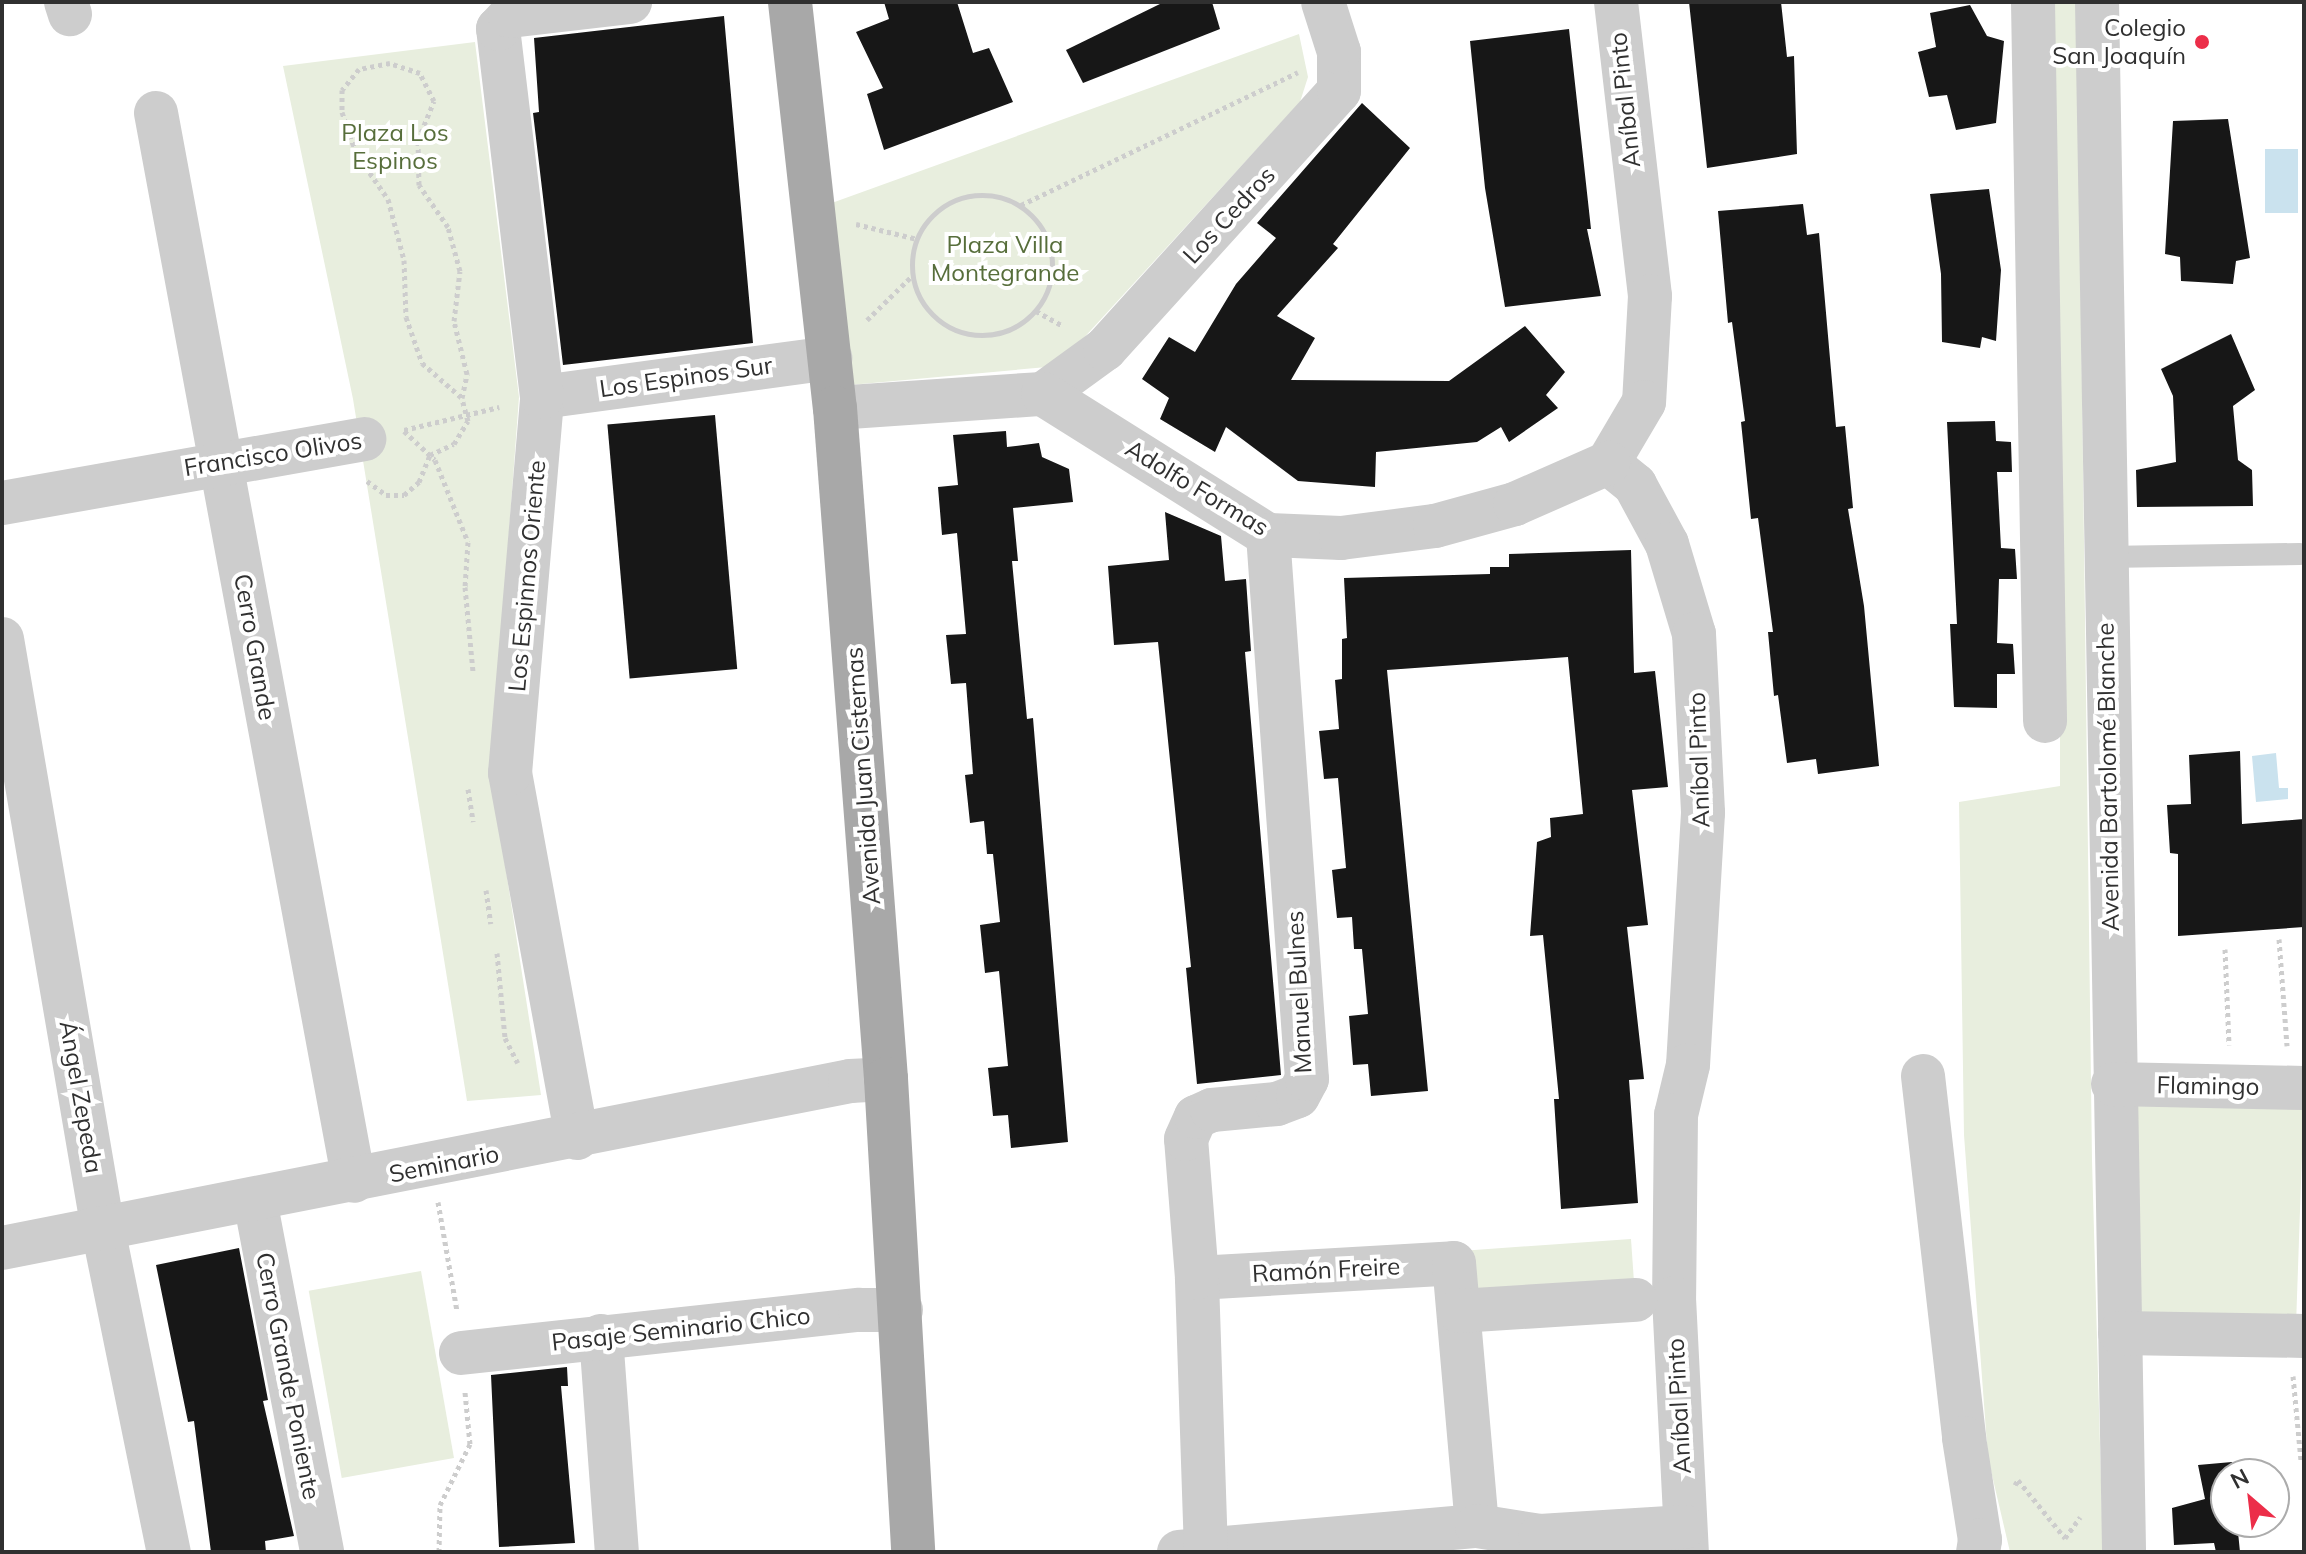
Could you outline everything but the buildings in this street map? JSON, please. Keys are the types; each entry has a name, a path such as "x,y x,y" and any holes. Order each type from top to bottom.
{"main road":[{"name":"Avenida Juan Cisternas","path":"790,2 835,408 886,1079 913,1552"}],"street":[{"name":"Los Espinnos Oriente","path":"577,1138 510,773 542,397 498,29 510,16 630,2"},
{"name":"Los Cedros","path":"1043,394 1105,349 1312,125 1339,91 1339,52 1323,2"},
{"name":"Aníbal Pinto","path":"1616,2 1650,296 1644,402 1608,463 1635,485 1667,544 1694,634 1703,813 1688,1065 1675,1130 1674,1298 1686,1540"},
{"path":"2033,2 2045,721"},
{"name":"Avenida Bartolomé Blanche","path":"2097,2 2113,1084 2124,1532"},
{"name":"Cerro Grande","path":"156,113 354,1181"},
{"name":"Los Espinos Sur","path":"542,397 830,358"},
{"name":"Adolfo Formas","path":"1043,394 1268,535 1341,538 1435,526 1515,504 1608,463"},
{"path":"835,408 1043,394"},
{"name":"Francisco Olivos","path":"2,503 221,461 364,439"},
{"name":"Manuel Bulnes","path":"1196,1551 1197,1278 1189,1127 1212,1110 1298,1096 1307,1079 1268,535"},
{"name":"Ángel Zepeda","path":"2,639 103,1229 169,1552"},
{"path":"1923,1076 1979,1546"},
{"name":"Seminario","path":"2,1248 577,1138 850,1081 886,1079"},
{"name":"Flamingo","path":"2113,1084 2297,1088"},
{"name":"Cerro Grande Poniente","path":"255,1200 322,1552"},
{"name":"Ramón Freire","path":"1197,1278 1454,1263 1459,1311"},
{"path":"1477,1526 1459,1311 1636,1300"},
{"name":"Pasaje Seminario Chico","path":"461,1353 860,1310 901,1310"},
{"path":"2120,1333 2296,1336"},
{"path":"601,1336 617,1552"},
{"path":"1196,1551 1477,1526 1541,1544 1686,1540"}],"lane":[{"path":"2105,557 2300,554"}],"path":[{"path":"1021,205 1050,243 1053,267 1048,291 1017,327 993,335 950,328 932,315 912,276 917,239 933,215 951,202 974,195 1021,205 1339,52"},
{"path":"430,455 454,444 468,421 462,398 467,374 454,321 460,271 448,227 419,185 418,140 434,101 420,73 390,63 359,69 342,90 342,112 356,153 388,199 404,260 406,317 422,363 462,398"},
{"path":"812,214 917,239"},
{"name":"Francisco Olivos","path":"364,439 542,397"},
{"path":"2279,939 2297,1088"},
{"path":"2225,949 2230,1086"},
{"path":"2296,1336 2301,1461"},
{"path":"1979,1546 2018,1480 2065,1538 2081,1516 2124,1532"},
{"path":"439,1552 440,1505"}],"green space":[{"path":"2050,2 2077,2 2092,1160 2103,1552 2010,1552 1988,1458 1964,1135 1959,802 2060,786 2060,395"},
{"name":"Plaza Villa Montegrande","path":"1299,34 1308,77 1300,102 1058,366 850,385 829,204"},
{"name":"Plaza Los Espinos","path":"475,42 519,397 491,775 541,1095 467,1101 353,399 283,66"},
{"path":"2131,1093 2304,1099 2296,1321 2123,1315"},
{"path":"1631,1239 1634,1279 1470,1290 1467,1250"},
{"path":"421,1271 454,1458 342,1478 309,1291"}],"water":[{"path":"2265,149 2298,149 2298,213 2265,213"},
{"path":"2276,753 2279,788 2288,788 2288,799 2256,802 2252,756"}],"place":[{"name":"Colegio San Joaquín","path":"2202,42"}]}
